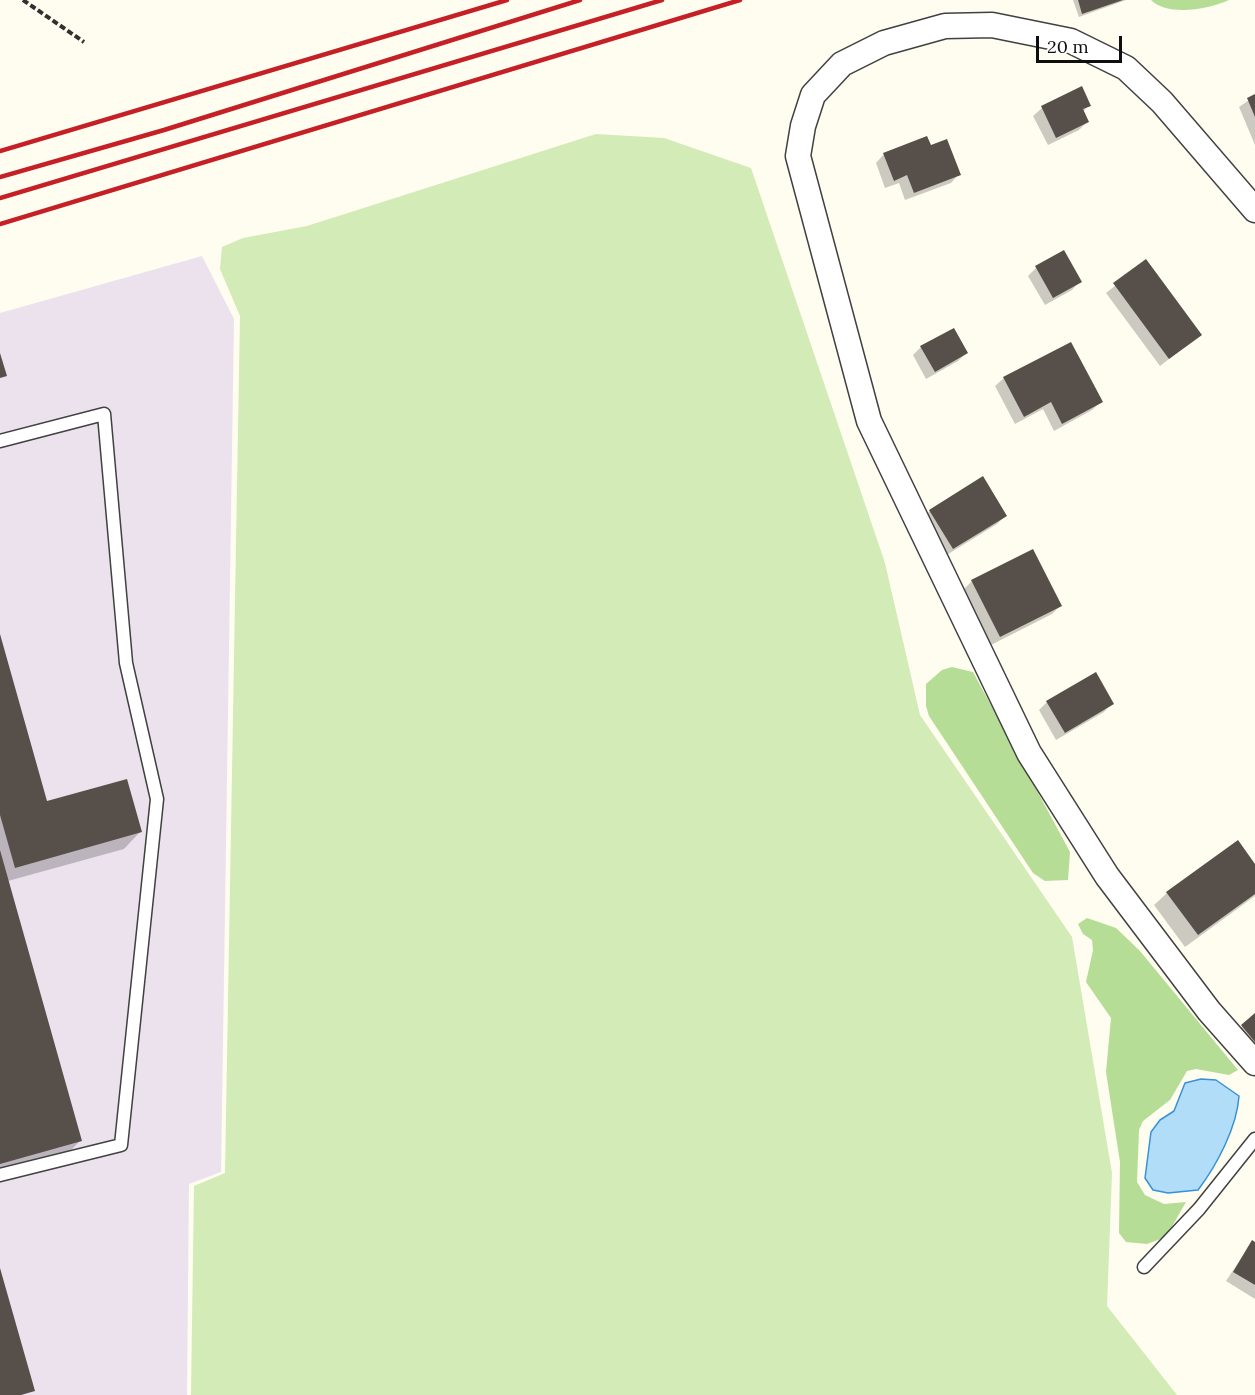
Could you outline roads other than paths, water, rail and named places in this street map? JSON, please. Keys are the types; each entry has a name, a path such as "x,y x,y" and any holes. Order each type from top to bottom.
{"street":[{"path":"1255,210 1162,102 1126,68 1071,41 992,25 945,26 884,43 842,64 813,95 798,156 869,422 1029,753 1107,876 1209,1011 1255,1063"}],"lane":[{"path":"0,441 104,414 126,663 157,799 121,1145 0,1175"},
{"path":"1144,1267 1199,1209 1255,1139"}],"water":[{"path":"1201,1079 1216,1080 1239,1096 1225,1145 1198,1190 1168,1193 1153,1190 1145,1178 1151,1132 1160,1120 1174,1111 1185,1083"}],"railway":[{"path":"0,151 507,0"},
{"path":"0,177 164,130 580,0"},
{"path":"0,198 662,0"},
{"path":"0,224 740,0"}]}
